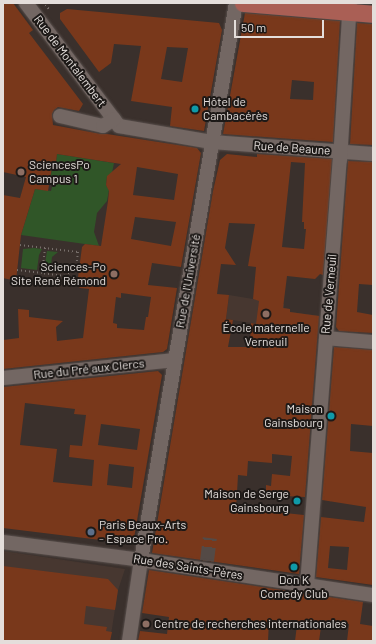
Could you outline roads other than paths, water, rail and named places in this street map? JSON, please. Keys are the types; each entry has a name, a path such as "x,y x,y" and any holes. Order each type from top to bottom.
{"main road":[{"path":"243,3 350,8 373,14"}],"street":[{"name":"Rue de Montalembert","path":"26,3 114,119"},
{"name":"Rue de l'Université","path":"129,641 141,560 236,3"},
{"name":"Rue de Verneuil","path":"307,585 350,8"},
{"path":"68,42 90,73 89,86"},
{"path":"60,116 103,126 114,119"},
{"name":"Rue de Beaune","path":"114,119 119,126 212,142 373,154"},
{"path":"326,338 373,342"},
{"name":"Rue du Pré aux Clercs","path":"3,378 175,360"},
{"name":"Rue des Saints-Pères","path":"3,542 141,560 207,566 307,585 373,595"}],"tunnel":[{"path":"207,561 210,538"}],"place":[{"name":"Hôtel de Cambacérès","path":"195,109"},
{"name":"SciencesPo Campus 1","path":"21,172"},
{"name":"Sciences-Po Site René Rémond","path":"114,274"},
{"name":"École maternelle Verneuil","path":"266,314"},
{"name":"Maison Gainsbourg","path":"331,416"},
{"name":"Maison de Serge Gainsbourg","path":"297,501"},
{"name":"Paris Beaux-Arts - Espace Pro.","path":"91,532"},
{"name":"Don K Comedy Club","path":"294,567"},
{"name":"Centre de recherches internationales","path":"146,624"}]}
